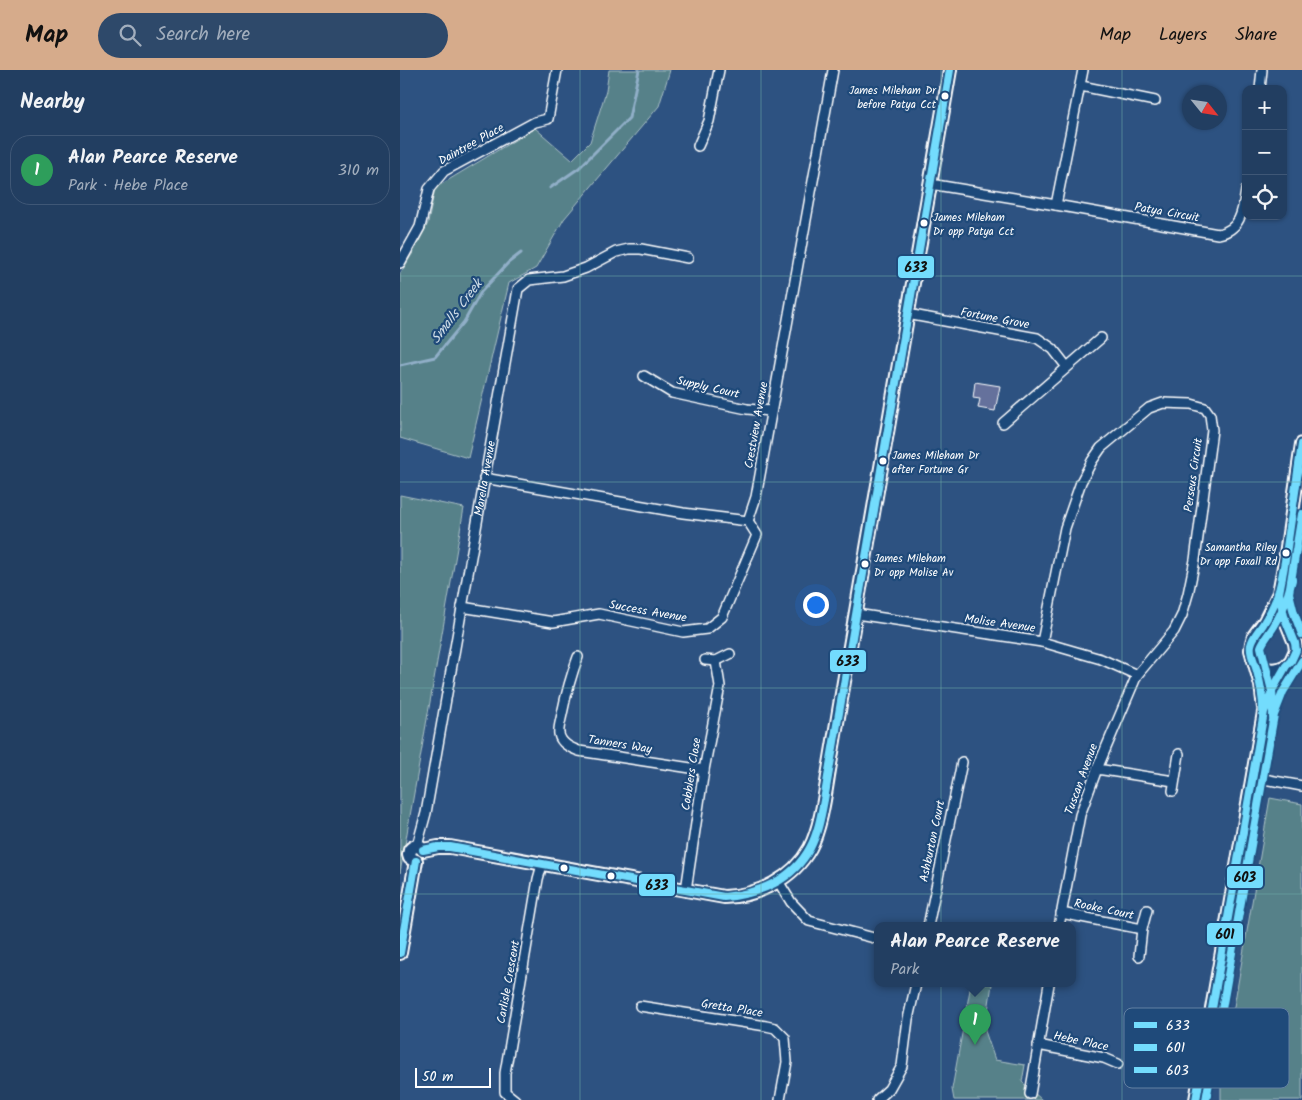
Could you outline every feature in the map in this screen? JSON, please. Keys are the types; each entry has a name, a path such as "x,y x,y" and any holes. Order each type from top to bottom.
{"street":[{"name":"Daintree Place","path":"400,263 420,227 429,189 444,171 535,122 548,119 557,70"},
{"path":"698,146 709,121 719,70"},
{"name":"Crestview Avenue","path":"748,521 756,497 834,70"},
{"path":"400,953 416,862 423,858 424,855 420,848 450,847 542,865 724,897 734,897 760,890 778,881 789,873 804,857 814,841 825,790 950,70"},
{"path":"1056,205 1083,70"},
{"path":"1260,85 1262,70"},
{"path":"1081,86 1154,101"},
{"name":"Patya Circuit","path":"930,184 1218,234 1232,228 1239,220 1242,210"},
{"name":"Marella Avenue","path":"420,848 518,289 529,280 562,276 586,268 616,252 629,249 688,258"},
{"name":"Fortune Grove","path":"907,314 1037,338 1053,349 1067,367"},
{"path":"1003,423 1101,338"},
{"name":"Supply Court","path":"644,376 672,393 747,409 771,411"},
{"name":"Perseus Circuit","path":"1042,642 1065,528 1081,482 1092,460 1101,448 1149,408 1163,403 1174,403 1192,404 1205,408 1210,415 1212,430 1188,594 1174,631 1136,675"},
{"path":"1260,630 1279,593 1302,444"},
{"path":"484,478 684,513 748,521"},
{"name":"Success Avenue","path":"462,607 553,622 599,614 683,632 706,629 722,617 757,535 748,521"},
{"path":"1212,1008 1264,712 1268,698 1286,666 1299,651 1290,633 1281,606 1279,593"},
{"name":"Molise Avenue","path":"856,614 1042,642 1102,659 1136,675"},
{"path":"1264,712 1261,685 1251,650 1254,636 1266,626 1274,625 1284,628 1290,633"},
{"path":"705,660 716,661 730,654"},
{"name":"Tanners Way","path":"578,657 568,685 559,726 559,735 569,747 579,751 704,770"},
{"path":"1254,658 1258,664 1268,669 1275,670 1286,666"},
{"name":"Cobblers Close","path":"686,890 704,770 720,686 716,661"},
{"name":"Tuscan Avenue","path":"1060,922 1080,815 1136,675"},
{"path":"1172,791 1179,754"},
{"name":"Ashburton Court","path":"929,922 962,762"},
{"path":"1097,769 1174,781"},
{"path":"1253,777 1302,786"},
{"name":"Carlisle Crescent","path":"516,1100 505,1092 505,1073 542,865"},
{"path":"778,881 791,902 809,921 874,938"},
{"name":"Rooke Court","path":"1139,956 1142,929 1147,910"},
{"name":"Rooke Court","path":"1061,912 1142,929"},
{"path":"877,1100 889,1089 902,1066 908,1018 915,987"},
{"name":"Hebe Place","path":"1030,1094 1048,987"},
{"name":"Gretta Place","path":"640,1006 775,1028 785,1038 787,1062 780,1100"},
{"name":"Hebe Place","path":"1038,1045 1104,1058 1118,1064"}],"green space":[{"path":"609,70 670,70 659,106 564,219 536,268 509,283 468,458 400,438 400,274 428,223 435,188 535,128 572,160 590,142 606,91"},
{"path":"400,495 464,508 400,873"},
{"path":"1270,798 1302,804 1302,1100 1221,1100 1221,1088 1289,1088 1289,1008 1234,1008"},
{"path":"970,987 992,987 985,1031 995,1060 1025,1065 1022,1082 1042,1100 954,1100 952,1089"}],"building":[{"path":"975,382 1000,386 995,411 978,408 980,399 973,398"}],"waterway":[{"name":"Smalls Creek","path":"550,188 579,168 629,118 639,70"},
{"name":"Smalls Creek","path":"400,365 435,357 464,322 481,292 508,263 521,253"}],"transit line":[{"name":"633","path":"423,850 450,847 724,897 762,889 785,877 803,859 815,836 824,800 950,70"},
{"name":"601","path":"1212,1008 1264,712 1274,687 1296,650 1284,616 1279,593 1302,444"},
{"name":"603","path":"1302,514 1289,593 1302,634"},
{"name":"601","path":"1263,717 1261,688 1251,655 1251,645 1253,638 1274,606 1282,578"},
{"name":"603","path":"1273,718 1272,691 1261,647 1280,615 1292,580"},
{"name":"603","path":"1222,1008 1274,715 1283,692 1302,661"},
{"name":"633","path":"400,953 416,861"},
{"name":"601","path":"1196,1100 1198,1088"},
{"name":"603","path":"1206,1100 1208,1088"}],"place":[{"name":"James Mileham Dr before Patya Cct","path":"945,96"},
{"name":"James Mileham Dr opp Patya Cct","path":"924,223"},
{"name":"James Mileham Dr after Fortune Gr","path":"883,461"},
{"name":"Samantha Riley Dr opp Foxall Rd","path":"1286,553"},
{"name":"James Mileham Dr opp Molise Av","path":"865,564"},
{"name":"Alan Pearce Reserve","path":"975,1045"}]}
